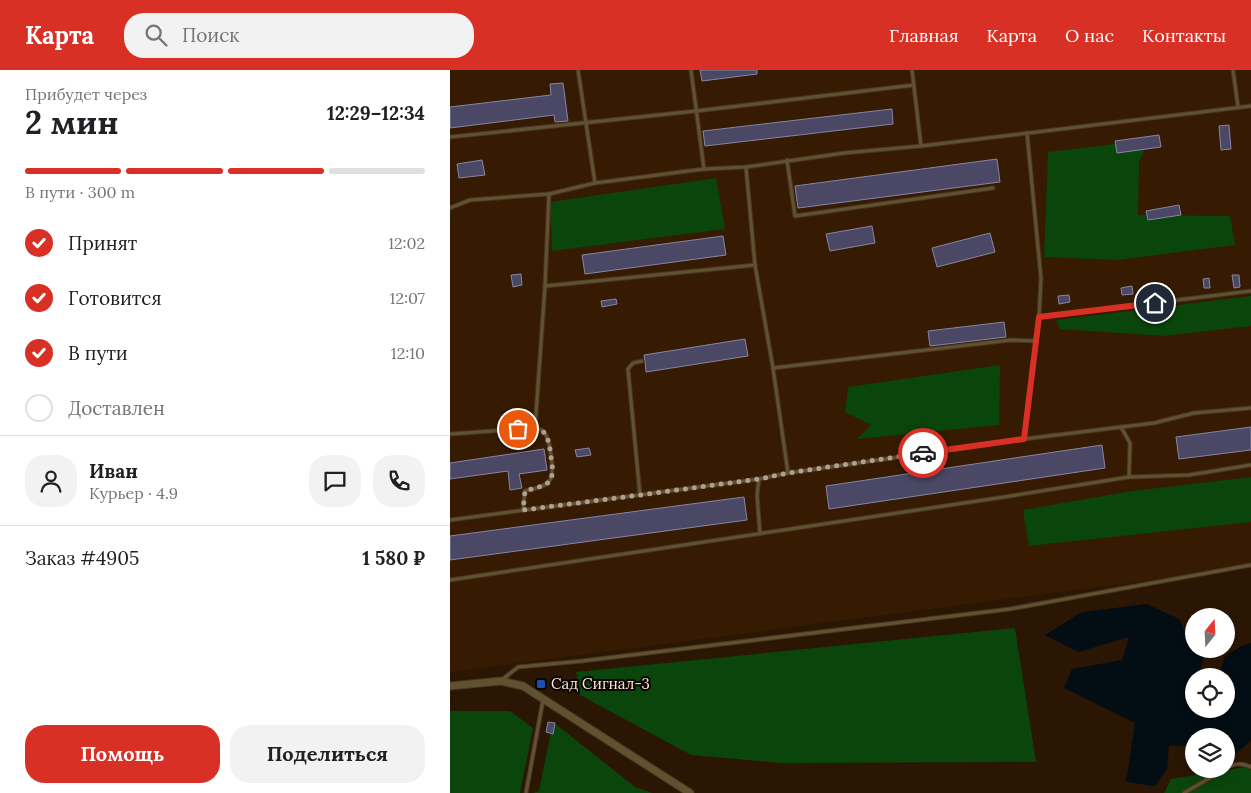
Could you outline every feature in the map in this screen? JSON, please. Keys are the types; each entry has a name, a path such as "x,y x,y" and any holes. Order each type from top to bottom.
{"street":[{"path":"450,686 502,681 523,686 690,793"}],"lane":[{"path":"578,70 595,183"},
{"path":"690,70 704,169"},
{"path":"912,70 921,146"},
{"path":"1233,70 1238,107"},
{"path":"450,137 696,111 914,84"},
{"path":"450,208 470,200 549,194 595,183 704,169 746,167 844,153 921,146 1251,106"},
{"path":"1024,439 1039,317 1041,278 1027,133"},
{"path":"787,160 795,216 993,188"},
{"path":"746,167 755,265 773,368 788,473"},
{"path":"535,428 545,286 549,194"},
{"path":"545,286 755,265"},
{"path":"1039,317 1251,291"},
{"path":"773,368 1011,340 1036,341"},
{"path":"640,495 628,369 633,363 642,361"},
{"path":"450,520 759,479 788,473 1024,439 1154,423 1194,413 1251,408"},
{"path":"1121,427 1130,444 1129,477"},
{"path":"450,434 535,428 543,431 549,442 553,472 550,481 545,485 525,491 523,510"},
{"path":"450,580 1129,477 1190,474 1251,465"},
{"path":"759,479 757,495 760,534"},
{"path":"502,681 518,667 582,661 1010,609 1251,565"},
{"path":"526,793 543,699"},
{"path":"1235,764 1242,763 1251,766"},
{"path":"1184,793 1209,778"}],"shaded area":[{"path":"450,70 1251,70 1251,567 450,672"},
{"path":"1147,604 1179,619 1185,632 1185,658 1203,658 1201,668 1185,668 1185,718 1235,718 1235,668 1221,668 1224,658 1235,658 1235,650 1251,643 1251,741 1235,754 1235,728 1185,728 1185,745 1169,746 1167,769 1155,786 1126,782 1135,723 1064,688 1072,669 1122,660 1129,637 1078,652 1045,635 1082,612"}],"green space":[{"path":"1149,140 1139,162 1138,215 1230,216 1235,245 1117,260 1044,257 1048,152"},
{"path":"716,178 725,229 552,251 550,202"},
{"path":"1251,296 1251,326 1163,336 1060,329 1056,320"},
{"path":"1000,365 999,425 857,439 871,425 845,412 848,387"},
{"path":"1251,477 1251,522 1029,546 1023,510 1132,491"},
{"path":"1015,628 1036,762 781,763 691,755 580,695 576,672"},
{"path":"450,711 510,711 533,728 520,793 450,793"},
{"path":"553,722 635,787 652,793 533,793 539,791"},
{"path":"1251,766 1251,793 1164,793 1171,779 1185,777 1235,778 1235,769"}],"building":[{"path":"700,70 757,70 757,74 702,81"},
{"path":"563,83 568,121 555,122 554,115 450,128 450,107 551,95 550,84"},
{"path":"892,109 893,124 705,146 703,131"},
{"path":"1229,125 1231,149 1221,150 1219,126"},
{"path":"1159,135 1161,147 1117,153 1115,141"},
{"path":"997,159 1000,182 798,208 795,186"},
{"path":"482,160 485,175 459,178 457,164"},
{"path":"1179,205 1181,215 1148,220 1146,211"},
{"path":"872,226 875,243 830,251 826,234"},
{"path":"990,233 995,252 937,267 932,248"},
{"path":"723,236 726,255 585,274 582,255"},
{"path":"521,274 522,285 513,287 511,275"},
{"path":"1232,275 1239,275 1240,287 1234,288"},
{"path":"1209,278 1210,288 1204,288 1203,279"},
{"path":"1132,286 1133,294 1122,295 1121,288"},
{"path":"1069,295 1070,302 1059,304 1058,296"},
{"path":"616,299 617,304 602,307 601,301"},
{"path":"1004,322 1006,337 930,346 928,331"},
{"path":"745,339 748,356 646,372 644,355"},
{"path":"1251,427 1251,450 1179,459 1176,437"},
{"path":"1102,445 1105,468 829,509 826,486"},
{"path":"589,448 591,455 577,457 575,450"},
{"path":"544,449 547,470 519,474 522,488 510,490 508,471 450,479 450,463"},
{"path":"744,497 747,520 450,560 450,536"},
{"path":"548,722 555,723 553,734 546,732"}],"way so far":[{"path":"518,429 535,428 543,431 549,442 553,472 550,481 545,485 525,491 523,510 759,479 923,453"}],"place":[{"name":"Сад Сигнал-3","path":"541,684"}],"route":[{"path":"923,453 1024,439 1039,317 1155,303"}]}
